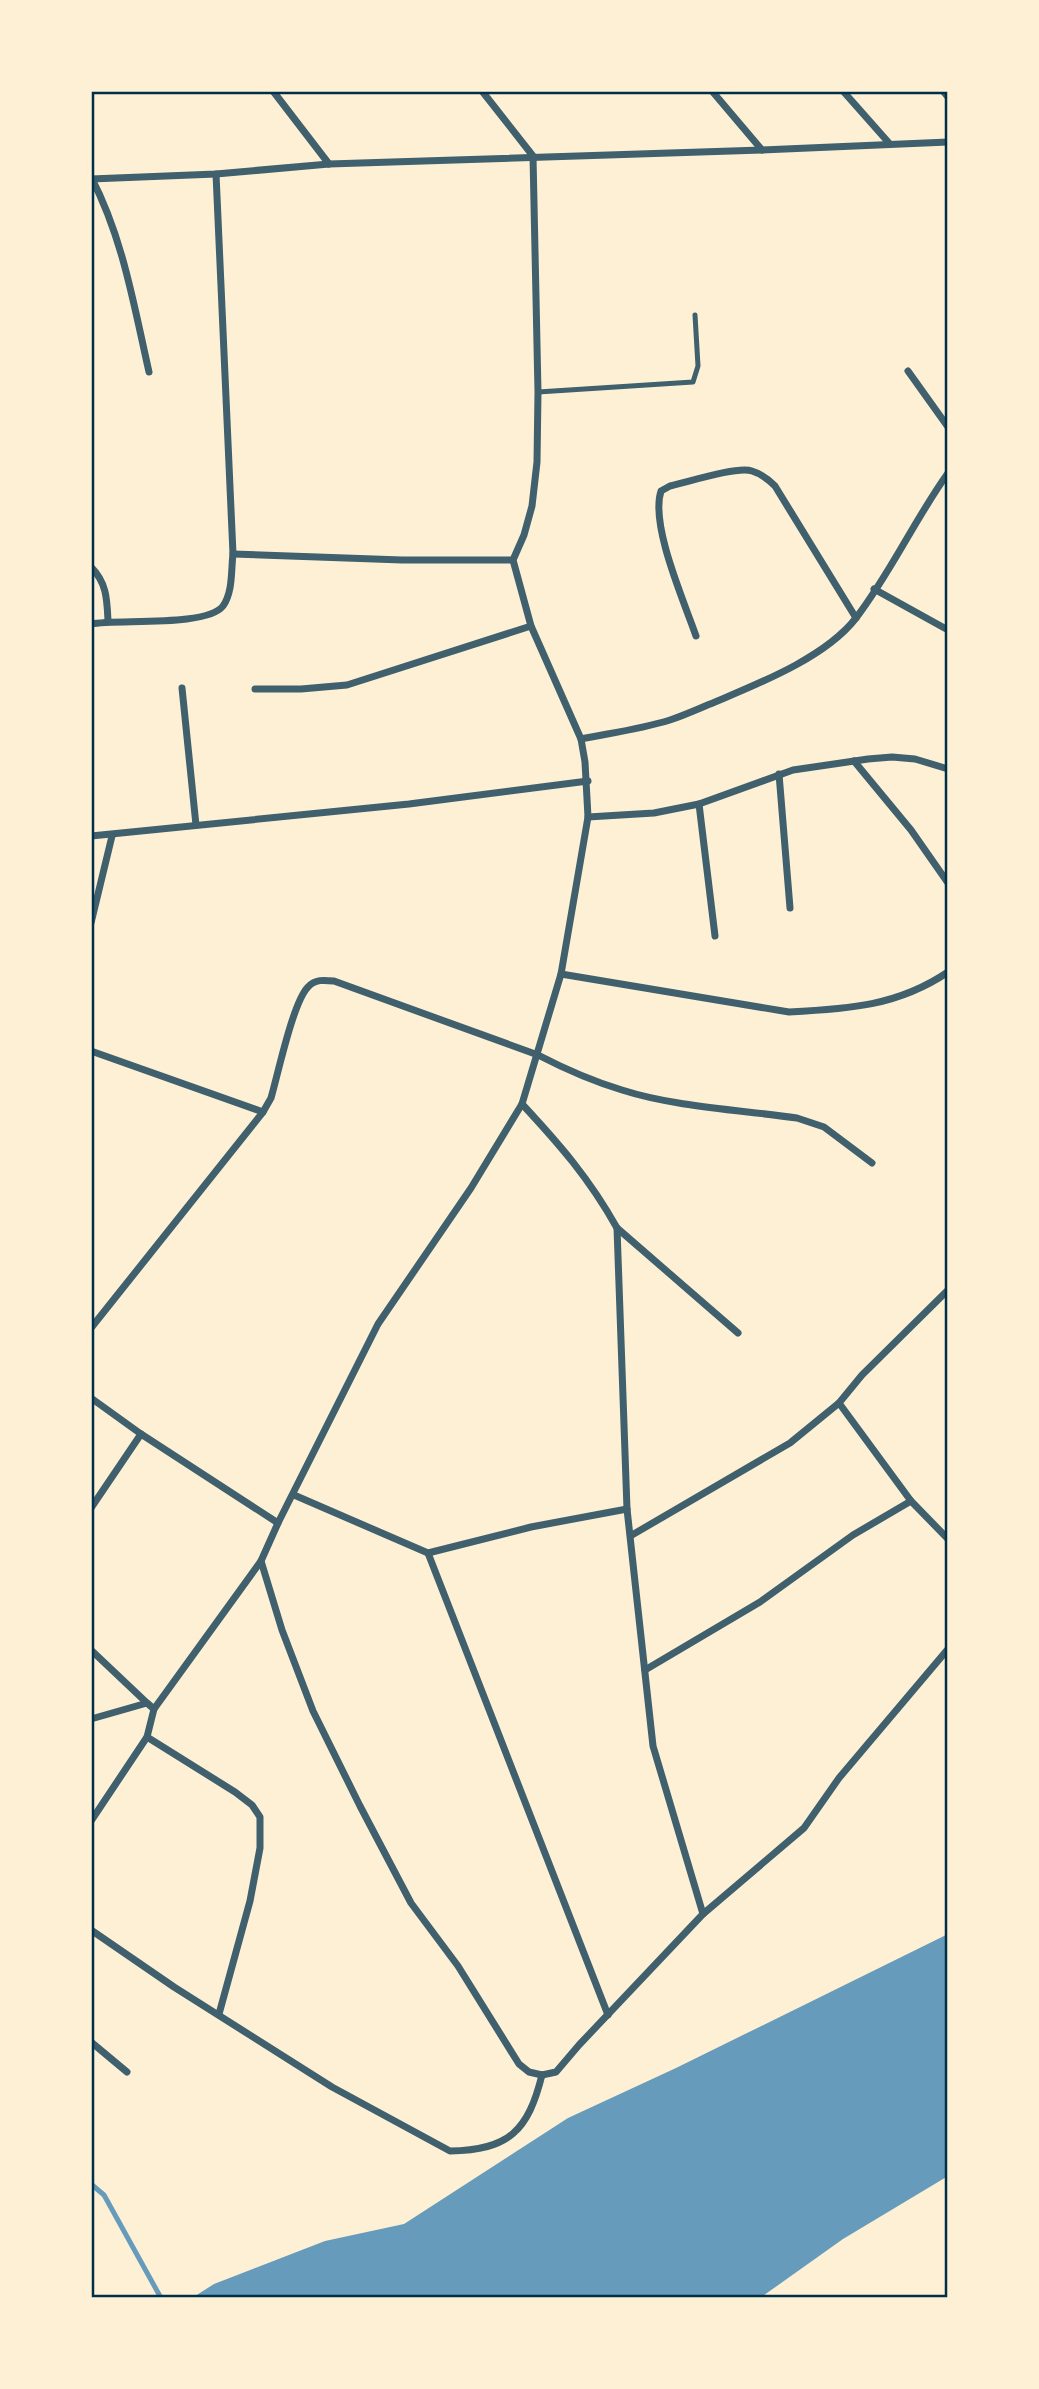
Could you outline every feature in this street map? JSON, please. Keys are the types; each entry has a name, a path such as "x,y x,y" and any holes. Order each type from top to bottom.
{"street":[{"path":"273,91 328,164"},
{"path":"91,1821 147,1737 151,1706 261,1561 378,1324 471,1188 522,1104 562,974 588,817 588,781 581,739 531,626 513,560 532,506 537,463 533,156 482,91"},
{"path":"712,91 762,150"},
{"path":"844,91 889,143"},
{"path":"149,372 127,271 114,229 92,178 216,174 328,164 948,142"},
{"path":"91,624 108,621 170,621 211,615 221,608 231,584 233,554 216,174"},
{"path":"908,371 948,427"},
{"path":"696,636 664,542 657,503 661,491 670,486 734,471 750,470 765,477 775,486 856,618"},
{"path":"581,739 672,719 758,685 841,635 856,618 948,473"},
{"path":"233,554 513,560"},
{"path":"91,567 105,587 108,621"},
{"path":"874,589 948,630"},
{"path":"255,690 313,689 347,685 531,626"},
{"path":"181,688 196,825"},
{"path":"588,817 654,813 699,804 779,774 854,761 892,757 948,769"},
{"path":"854,761 911,830 948,883"},
{"path":"779,774 790,908"},
{"path":"91,836 396,805 588,781"},
{"path":"699,804 715,936"},
{"path":"91,923 112,835"},
{"path":"562,974 789,1012 826,1010 894,999 926,987 948,972"},
{"path":"92,1324 263,1112 271,1098 299,1000 309,985 321,980 334,981 538,1055 567,1070 623,1091 663,1100 797,1118 824,1127 873,1163"},
{"path":"91,1051 263,1112"},
{"path":"522,1104 571,1157 597,1192 617,1228 738,1333"},
{"path":"617,1228 627,1509 632,1535 653,1746 703,1914"},
{"path":"632,1535 790,1443 839,1403 862,1375 948,1290"},
{"path":"91,1398 141,1434 278,1523"},
{"path":"839,1403 911,1502 948,1539"},
{"path":"91,1508 141,1434"},
{"path":"294,1495 428,1553 531,1527 627,1509"},
{"path":"645,1670 760,1602 853,1535 911,1502"},
{"path":"428,1553 608,2015"},
{"path":"261,1561 282,1630 313,1711 411,1903 458,1966 519,2064 529,2072 542,2075 556,2072 703,1914 804,1828 839,1778 948,1649"},
{"path":"91,1650 151,1706"},
{"path":"91,1719 151,1706"},
{"path":"147,1737 253,1805 260,1817 260,1848 250,1902 219,2014"},
{"path":"91,1930 246,2034 332,2087 450,2151 469,2151 492,2145 519,2131 535,2102 542,2075"},
{"path":"91,2042 127,2072"}],"lane":[{"path":"538,392 693,382 698,366 695,314"}],"water":[{"path":"948,1934 948,2176 843,2239 760,2298 192,2298 214,2284 325,2241 404,2224 568,2118"}],"waterway":[{"path":"91,2184 104,2195 161,2298"}]}
